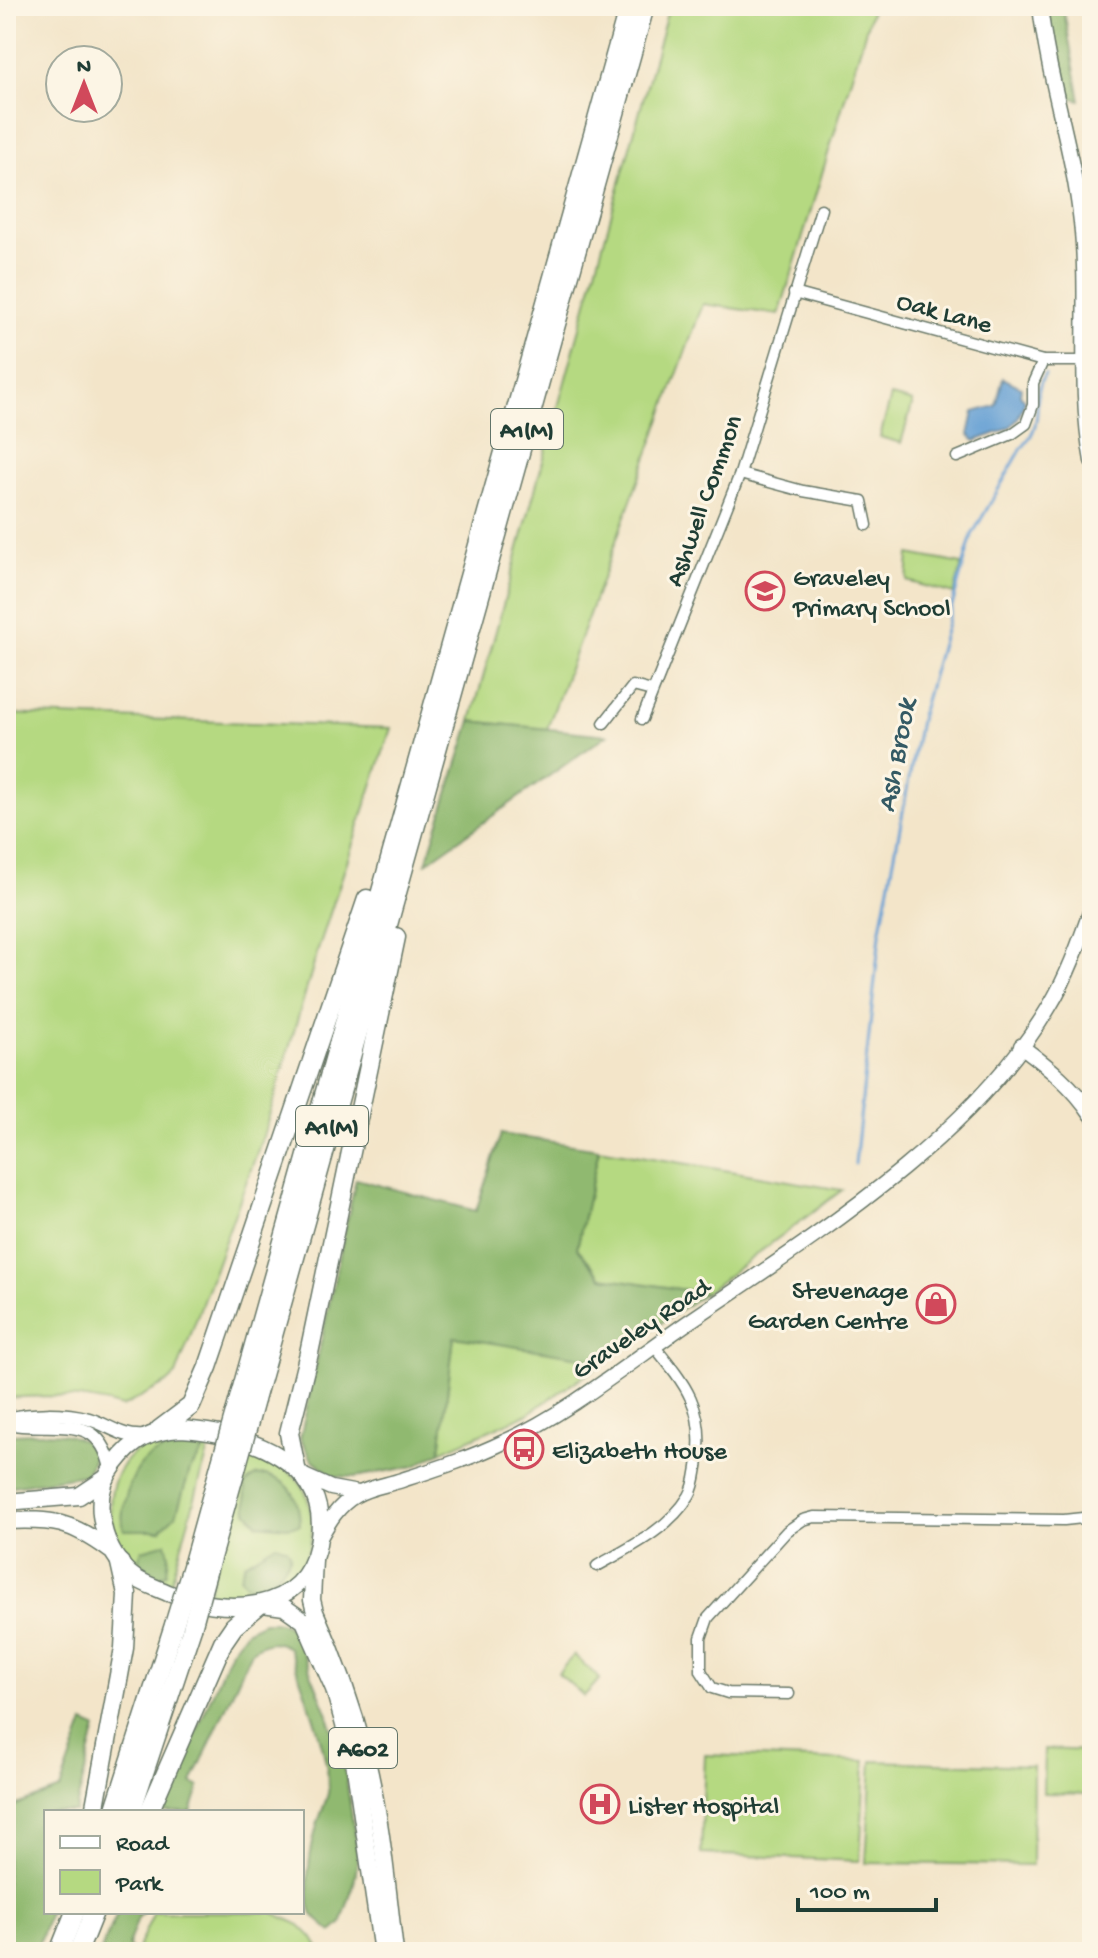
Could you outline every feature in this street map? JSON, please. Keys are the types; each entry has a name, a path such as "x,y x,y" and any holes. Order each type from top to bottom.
{"highway":[{"name":"A1(M)","path":"248,1398 404,804 629,6"},
{"name":"A1(M)","path":"132,1810 228,1465 409,852 645,6"},
{"path":"151,1433 191,1406 222,1328 341,971 404,804"},
{"name":"A1(M)","path":"299,1471 289,1433 388,982 409,852"},
{"path":"94,1810 124,1648 127,1594 116,1557"},
{"path":"150,1810 223,1642 234,1626 261,1604"},
{"name":"A1(M)","path":"115,1810 183,1626"},
{"path":"59,1952 68,1914"},
{"path":"59,1952 74,1914"},
{"path":"81,1946 95,1914"}],"main road":[{"path":"1040,6 1081,222 1088,308 1085,361 1087,423 1092,461"},
{"name":"Graveley Road","path":"317,1546 338,1508 358,1493 452,1463 505,1442 554,1414 835,1220 906,1166 962,1115 1049,1008 1071,964 1092,907"},
{"path":"1021,1046 1054,1070 1092,1115"},
{"path":"6,1502 79,1496 108,1473 123,1453 151,1433 190,1430 226,1435 271,1451 331,1488 358,1493"},
{"path":"6,1521 55,1521 89,1535 116,1557 132,1576 188,1601 223,1607 261,1604 288,1591 297,1582 317,1546 318,1507 299,1471"},
{"path":"108,1473 100,1507 104,1533 116,1557"},
{"name":"A602","path":"317,1546 312,1600 346,1688 366,1759 379,1824 395,1952"},
{"name":"A602","path":"261,1604 284,1607 304,1621 334,1689 354,1761 382,1952"}],"street":[{"name":"Ashwell Common","path":"642,719 740,474 821,209"},
{"name":"Oak Lane","path":"794,293 1043,361 1085,361"},
{"path":"957,457 1012,434 1026,424 1033,405 1033,383 1043,361"},
{"path":"740,474 803,491 862,501 867,525"},
{"path":"604,723 633,686 652,691"},
{"path":"597,1566 646,1538 677,1512 691,1494 701,1435 698,1413 679,1377 654,1346"},
{"path":"6,1421 20,1416 75,1416 126,1435 151,1433"},
{"path":"6,1421 20,1426 76,1428 93,1433 106,1448 108,1473"},
{"path":"789,1694 728,1693 712,1688 701,1671 701,1638 708,1618 787,1531 803,1520 814,1517 1064,1520 1092,1517"}],"green space":[{"path":"669,6 873,6 779,315 703,304 547,729 471,721"},
{"path":"1043,6 1063,6 1080,100 1063,96"},
{"path":"891,396 913,402 901,443 880,437"},
{"path":"909,554 962,564 954,594 907,581"},
{"path":"6,714 391,728 318,950 263,1136 176,1375 122,1407 64,1397 6,1398"},
{"path":"471,721 607,735 426,863"},
{"path":"501,1134 599,1149 577,1248 602,1277 705,1293 606,1361 454,1337 440,1452 415,1466 355,1477 333,1476 312,1459 300,1439 356,1179 476,1211"},
{"path":"599,1149 842,1190 705,1293 602,1277 577,1248"},
{"path":"454,1336 606,1361 527,1414 440,1452"},
{"path":"53,1433 76,1438 94,1451 91,1465 85,1475 6,1487 6,1434"},
{"path":"165,1436 212,1438 171,1583 137,1565 123,1549 111,1520 110,1504 117,1475 126,1461 140,1448"},
{"path":"200,1443 205,1449 190,1470 176,1515 160,1530 124,1530 123,1512 128,1490 144,1462 169,1448"},
{"path":"249,1448 283,1467 303,1488 312,1530 308,1549 301,1565 277,1588 244,1597 208,1594"},
{"path":"266,1475 283,1482 293,1492 300,1525 258,1524 247,1511 245,1484 255,1476"},
{"path":"166,1543 169,1554 167,1573 158,1577 138,1561 142,1550"},
{"path":"276,1544 287,1548 291,1555 284,1568 269,1581 248,1586 240,1577 245,1563"},
{"path":"264,1622 280,1622 289,1627 297,1639 327,1712 346,1777 358,1858 354,1884 341,1924 332,1932 312,1915 308,1893 312,1844 328,1793 326,1762 289,1648 270,1642 251,1651 192,1783 199,1787 192,1810 163,1810 231,1650 247,1630"},
{"path":"574,1655 600,1679 584,1696 558,1673"},
{"path":"84,1723 96,1728 76,1810 44,1810 44,1914 48,1914 36,1952 6,1952 6,1809 60,1789"},
{"path":"1044,1749 1092,1751 1092,1794 1043,1793"},
{"path":"705,1755 865,1761 860,1861 701,1854"},
{"path":"872,1761 1033,1766 1032,1865 866,1863"},
{"path":"117,1914 141,1914 128,1945 133,1952 100,1952"},
{"path":"153,1914 276,1914 300,1925 321,1952 136,1952"}],"water":[{"path":"1003,378 1021,387 1020,395 1025,400 1021,411 1008,428 975,441 969,435 974,412 996,406"}],"waterway":[{"name":"Ash Brook","path":"855,1164 880,934 921,715 972,535 1030,438 1040,383 1045,374"}],"place":[{"name":"Graveley Primary School","path":"765,591"},
{"name":"Stevenage Garden Centre","path":"936,1304"},
{"name":"Elizabeth House","path":"524,1449"},
{"name":"Lister Hospital","path":"600,1804"}]}
